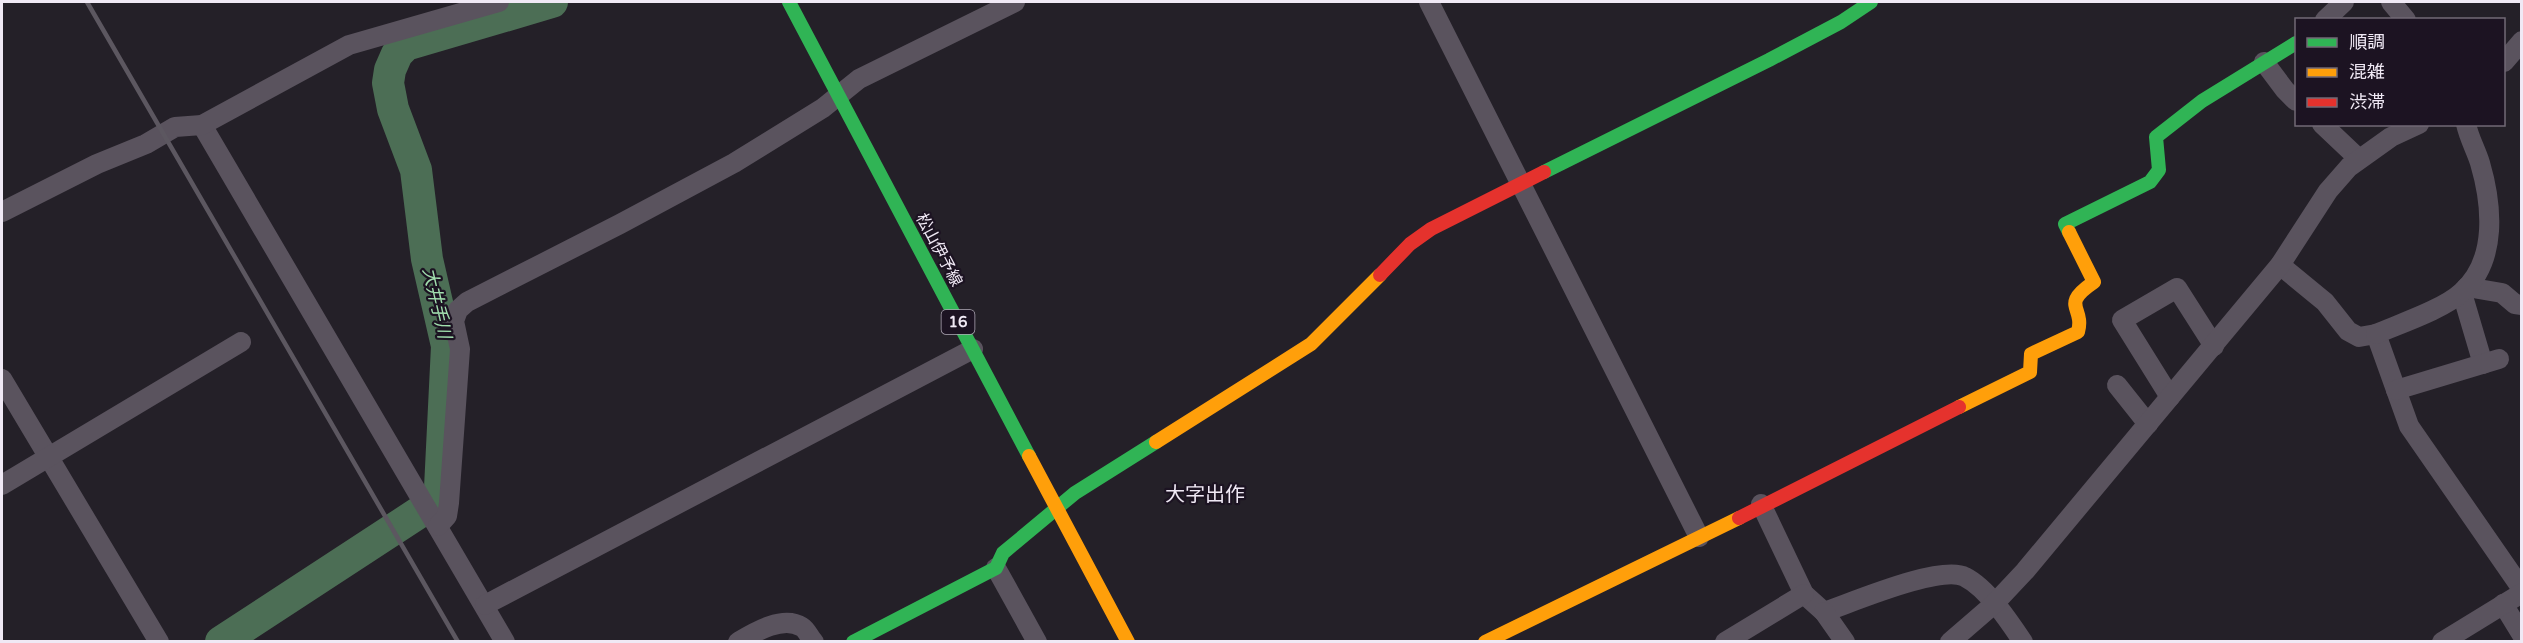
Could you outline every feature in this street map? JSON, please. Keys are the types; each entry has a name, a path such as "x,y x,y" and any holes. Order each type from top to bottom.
{"street":[{"path":"2,212 97,165 146,144 175,127 202,125 349,45 499,2"},
{"name":"松山伊予線","path":"789,2 1125,640"},
{"path":"431,515 447,516 460,349 454,321 458,310 467,302 734,163 823,108 859,79 1015,2"},
{"path":"1429,2 1699,537"},
{"path":"853,642 996,568 1003,553 1075,493 1311,344 1419,236 1821,33 1871,2"},
{"path":"2327,18 2344,2"},
{"path":"2391,2 2404,18"},
{"path":"1485,642 2030,372 2031,354 2078,332 2080,325 2073,305 2075,296 2094,282 2065,224 2150,182 2159,170 2156,137 2202,101 2295,44"},
{"path":"2264,62 2295,100"},
{"path":"202,125 505,642"},
{"path":"2324,126 2359,159"},
{"path":"1950,642 1994,604 2025,571 2214,346 2280,265 2328,191 2359,159 2391,137 2415,126"},
{"path":"2280,265 2325,302 2348,331 2359,337 2376,334 2445,303 2464,290 2474,278 2482,260 2488,243 2490,222 2479,161 2471,144 2466,126"},
{"path":"2170,397 2122,320 2177,288 2214,346"},
{"path":"2464,290 2502,293 2515,304 2522,305"},
{"path":"2396,390 2491,361 2464,290"},
{"path":"2376,334 2409,426 2522,591 2442,642"},
{"path":"2,485 241,342"},
{"path":"484,605 973,348"},
{"path":"2,379 159,642"},
{"path":"2117,385 2148,424"},
{"path":"1761,504 1804,594 1824,612 1845,642"},
{"path":"996,568 1037,642"},
{"path":"1824,612 1897,585 1933,576 1963,575 1975,583 2007,618 2023,642"},
{"path":"1725,642 1804,594"},
{"path":"2503,604 2522,635"},
{"path":"738,642 770,626 795,623 810,636"}],"waterway":[{"name":"大井手川","path":"221,642 435,502 440,488 447,346 427,259 416,170 393,109 388,83 390,70 397,54 406,45 552,2"}],"railway":[{"path":"87,2 458,642"}],"traffic: fast":[{"path":"789,2 1029,456"},
{"path":"1544,172 1769,60 1841,22 1871,2"},
{"path":"2069,232 2065,224 2150,182 2159,170 2156,137 2202,101 2295,44"},
{"path":"853,642 996,568 1003,553 1075,493 1156,442"}],"traffic: slow":[{"path":"1959,407 2030,372 2031,354 2078,332 2079,317 2075,302 2078,296 2094,282 2069,232"},
{"path":"1156,442 1311,344 1380,275"},
{"path":"1029,456 1128,642"},
{"path":"1485,642 1739,518"}],"traffic: jam":[{"path":"1380,275 1410,244 1431,229 1544,172"},
{"path":"1739,518 1959,407"}],"district":[{"name":"大字出作","path":"1205,495"}]}
